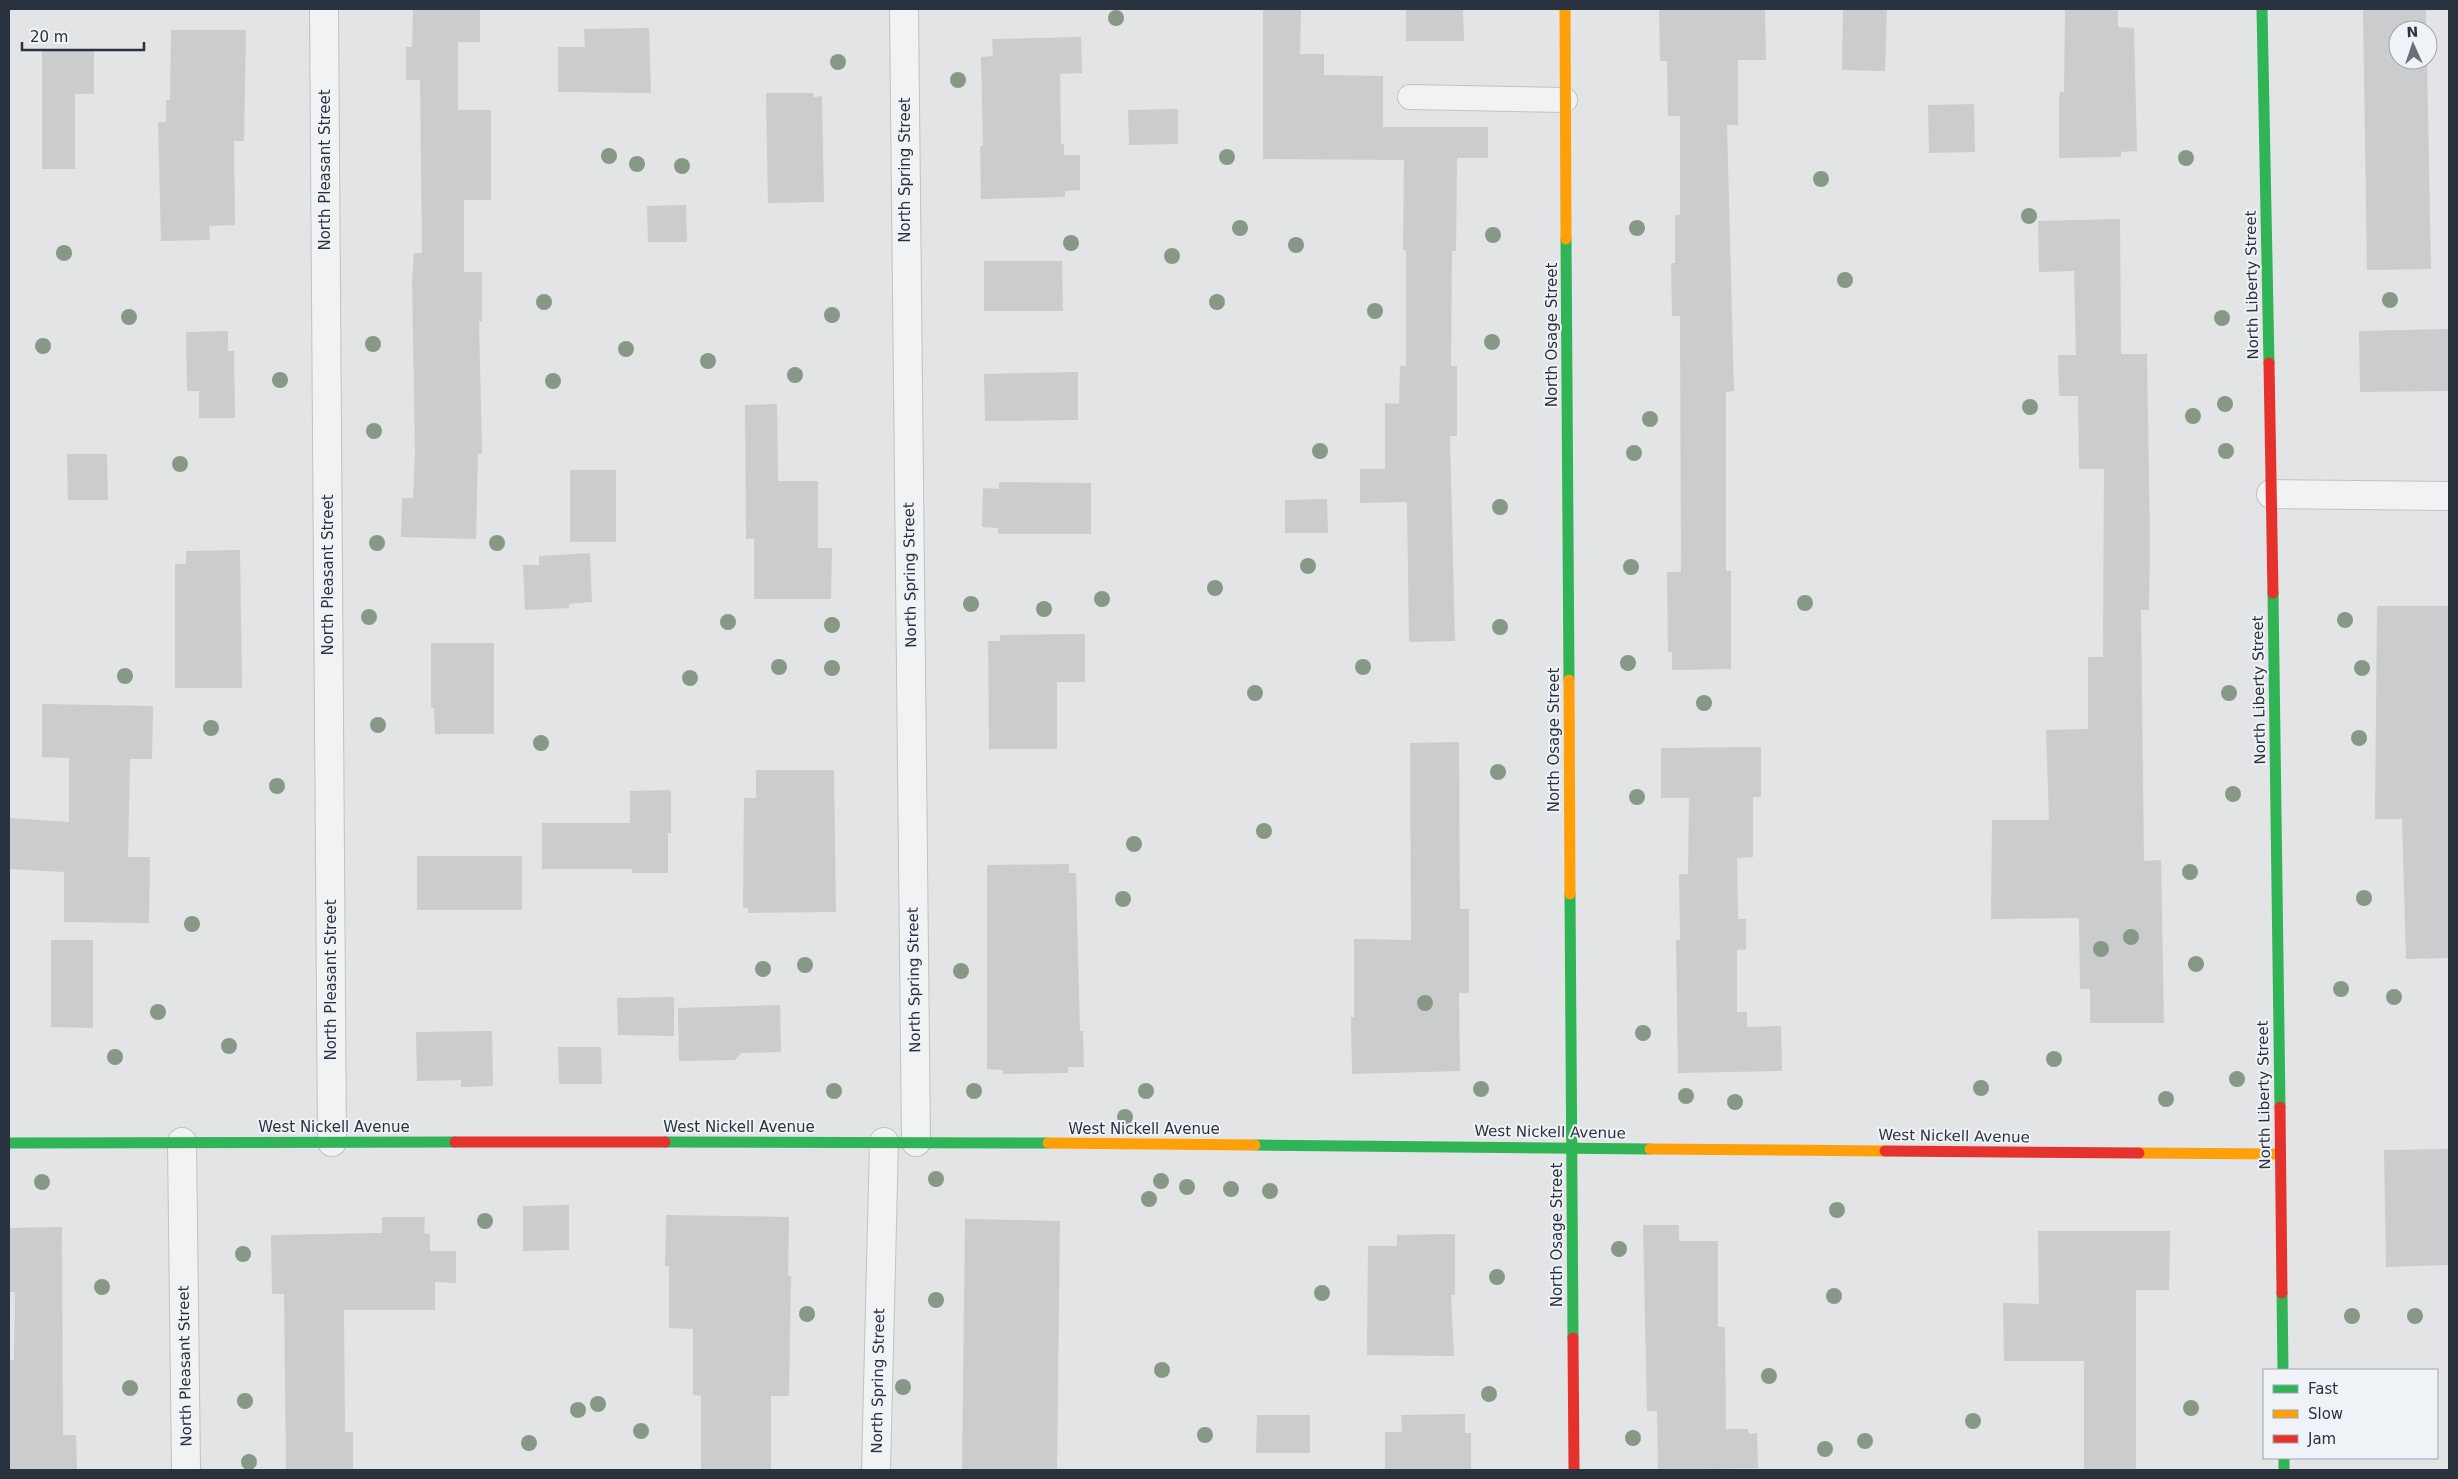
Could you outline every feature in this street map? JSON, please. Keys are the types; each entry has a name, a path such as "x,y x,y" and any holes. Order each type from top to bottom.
{"street":[{"name":"North Pleasant Street","path":"324,9 332,1142"},
{"name":"North Spring Street","path":"904,9 916,1142"},
{"name":"North Osage Street","path":"1565,9 1574,1470"},
{"name":"North Liberty Street","path":"2262,9 2271,494 2283,1369"},
{"path":"2271,494 2449,496"},
{"name":"North Pleasant Street","path":"182,1142 186,1470"},
{"name":"North Spring Street","path":"876,1470 884,1142"},
{"name":"West Nickell Avenue","path":"9,1143 916,1142 2280,1154"}],"lane":[{"path":"1410,97 1565,100"}],"building":[{"path":"413,9 480,9 480,42 458,42 458,110 491,110 491,200 464,200 464,272 482,272 482,322 479,321 482,454 478,454 476,539 401,537 402,498 413,498 415,454 412,280 414,253 422,253 420,80 406,80 406,47 412,47"},
{"path":"1263,9 1301,9 1300,54 1324,54 1324,75 1383,76 1383,127 1488,127 1488,158 1457,158 1456,251 1452,251 1451,366 1457,366 1457,436 1450,436 1455,641 1409,642 1407,502 1360,503 1360,469 1385,469 1385,403 1399,404 1400,366 1406,366 1406,250 1403,250 1404,160 1263,159"},
{"path":"1406,9 1463,9 1464,41 1406,41"},
{"path":"1659,9 1765,9 1766,60 1738,60 1738,125 1727,125 1734,391 1726,392 1726,571 1731,571 1731,669 1672,670 1672,652 1668,652 1667,572 1681,572 1680,316 1672,316 1671,263 1675,263 1675,215 1680,215 1680,116 1668,116 1667,61 1660,61"},
{"path":"1843,9 1887,9 1885,71 1842,70"},
{"path":"2065,9 2118,9 2118,27 2134,28 2137,151 2121,152 2121,157 2059,158 2059,99 2060,92 2064,92"},
{"path":"2368,9 2426,9 2426,20 2388,20 2388,70 2427,70 2431,269 2367,270 2363,11"},
{"path":"649,28 651,93 558,92 558,47 585,47 584,29"},
{"path":"171,30 246,30 244,141 234,141 235,225 209,226 210,240 161,241 158,122 166,122 166,100 170,100"},
{"path":"1081,37 1082,73 1060,74 1061,144 1064,144 1064,155 1080,155 1080,190 1065,191 1065,197 981,199 980,146 983,146 981,57 993,56 992,39"},
{"path":"42,50 94,50 94,94 75,94 75,169 42,169"},
{"path":"766,93 813,93 814,97 822,96 824,202 768,203"},
{"path":"1974,104 1975,152 1929,153 1928,105"},
{"path":"1178,109 1178,144 1129,145 1128,110"},
{"path":"686,205 687,242 648,242 647,206"},
{"path":"2120,219 2121,354 2147,354 2150,543 2149,610 2141,610 2144,861 2161,860 2164,1023 2090,1023 2090,989 2080,989 2079,918 1991,919 1992,820 2049,820 2046,730 2088,729 2088,657 2103,657 2104,469 2079,469 2078,396 2059,396 2058,355 2076,355 2074,271 2039,272 2038,221"},
{"path":"984,261 1062,261 1063,311 984,311"},
{"path":"2449,329 2449,391 2360,392 2359,331"},
{"path":"228,331 228,351 234,351 235,418 199,418 199,391 187,391 186,332"},
{"path":"1078,372 1078,420 985,421 984,374"},
{"path":"777,404 778,481 818,481 818,548 832,548 831,599 754,599 754,539 746,539 745,405"},
{"path":"67,454 107,454 108,500 68,500"},
{"path":"570,470 616,470 616,542 570,542"},
{"path":"999,482 1091,483 1091,534 998,534 998,528 982,527 983,488 999,489"},
{"path":"1327,499 1328,533 1285,533 1285,500"},
{"path":"240,550 242,688 175,688 175,564 186,564 186,551"},
{"path":"590,553 592,602 569,604 569,608 525,610 523,565 539,565 539,556"},
{"path":"2377,606 2449,606 2449,958 2406,959 2402,819 2375,819"},
{"path":"1085,634 1085,682 1057,682 1057,749 989,749 988,641 1000,641 1000,635"},
{"path":"431,643 494,643 494,734 435,734 434,708 431,707"},
{"path":"42,704 153,706 152,759 130,759 128,857 150,857 149,923 64,922 64,872 9,869 9,818 69,822 69,758 42,757"},
{"path":"1459,742 1460,909 1469,909 1469,993 1459,993 1460,1071 1352,1074 1351,1017 1354,1017 1354,939 1411,940 1410,743"},
{"path":"1761,747 1761,797 1753,797 1753,857 1737,858 1738,919 1746,919 1746,949 1737,950 1737,1012 1747,1012 1747,1027 1781,1026 1782,1071 1678,1073 1676,940 1680,940 1679,874 1688,874 1689,798 1661,798 1661,748"},
{"path":"756,770 834,770 836,912 748,913 748,908 743,908 744,798 756,798"},
{"path":"671,790 671,833 668,833 668,873 632,873 632,869 542,869 542,823 630,823 630,791"},
{"path":"417,856 522,856 522,910 417,910"},
{"path":"1069,864 1069,873 1076,873 1080,1031 1083,1031 1084,1067 1068,1067 1068,1073 1003,1074 1003,1070 987,1069 987,865"},
{"path":"51,940 93,940 93,1028 51,1027"},
{"path":"674,997 674,1036 618,1035 617,998"},
{"path":"780,1005 781,1052 741,1053 735,1060 679,1061 678,1008"},
{"path":"492,1031 493,1086 461,1087 461,1080 417,1081 416,1032"},
{"path":"558,1047 601,1047 602,1084 559,1084"},
{"path":"2449,1149 2449,1265 2386,1267 2384,1150"},
{"path":"569,1205 569,1250 523,1251 523,1206"},
{"path":"666,1215 789,1217 788,1276 791,1276 789,1396 771,1396 771,1470 701,1470 701,1396 693,1395 693,1329 669,1328 669,1266 665,1266"},
{"path":"382,1217 425,1217 424,1233 430,1234 430,1251 456,1251 456,1283 435,1282 435,1310 344,1310 345,1432 353,1432 353,1470 286,1470 284,1294 272,1294 271,1235 382,1233"},
{"path":"965,1219 1060,1221 1057,1470 962,1470"},
{"path":"1643,1225 1679,1225 1679,1241 1718,1241 1718,1327 1725,1327 1726,1429 1748,1429 1749,1434 1757,1433 1758,1468 1658,1470 1657,1411 1647,1411"},
{"path":"62,1227 63,1435 76,1435 77,1470 9,1470 9,1360 14,1360 15,1292 9,1292 9,1228"},
{"path":"2038,1231 2170,1231 2169,1290 2136,1290 2136,1470 2084,1470 2084,1361 2004,1361 2003,1303 2039,1304"},
{"path":"1455,1234 1455,1295 1451,1295 1454,1356 1367,1355 1368,1246 1397,1246 1397,1235"},
{"path":"1465,1414 1465,1433 1471,1433 1471,1470 1385,1470 1385,1432 1402,1432 1401,1415"},
{"path":"1257,1415 1310,1415 1310,1453 1256,1453"}],"traffic: fast":[{"path":"2262,9 2269,363"},
{"path":"1566,239 1569,680"},
{"path":"2273,593 2280,1107"},
{"path":"1570,894 1573,1338"},
{"path":"9,1143 455,1142"},
{"path":"665,1142 1048,1143"},
{"path":"1255,1145 1650,1149"},
{"path":"2282,1293 2283,1369"},
{"path":"2284,1459 2284,1470"}],"traffic: slow":[{"path":"1565,9 1566,239"},
{"path":"1569,680 1570,894"},
{"path":"1048,1143 1255,1145"},
{"path":"1650,1149 1885,1151"},
{"path":"2139,1153 2280,1154"}],"traffic: jam":[{"path":"2269,363 2273,593"},
{"path":"2280,1107 2282,1293"},
{"path":"455,1142 665,1142"},
{"path":"1885,1151 2139,1153"},
{"path":"1573,1338 1574,1470"}]}
